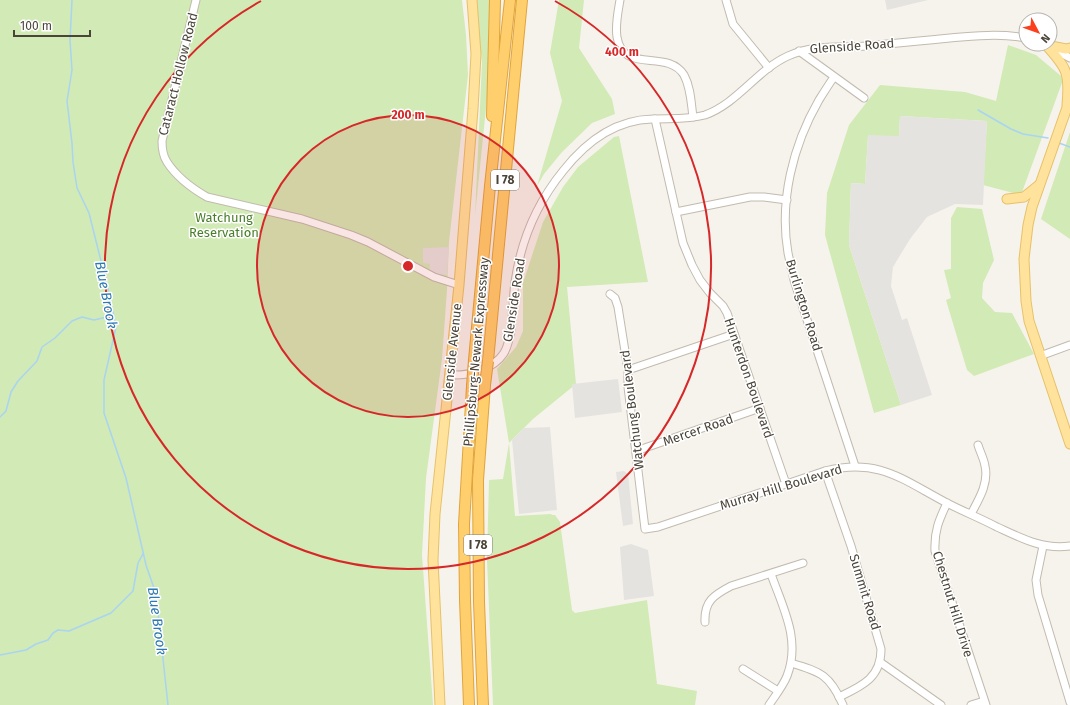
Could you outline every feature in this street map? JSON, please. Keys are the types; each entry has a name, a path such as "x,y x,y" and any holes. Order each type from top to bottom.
{"highway":[{"path":"490,186 495,0"},
{"name":"Phillipsburg-Newark Expressway","path":"469,705 464,524 472,386 490,186 510,0"},
{"name":"Phillipsburg-Newark Expressway","path":"483,705 479,602 478,480 485,385 522,0"}],"main road":[{"name":"Glenside Avenue","path":"440,705 433,560 435,514 459,285 476,71 472,0"},
{"path":"1058,47 1070,48"},
{"path":"1052,52 1060,60 1067,72 1069,103 1039,185 1028,225 1025,243 1024,267 1029,321 1070,444"},
{"path":"1007,200 1024,197 1039,185"}],"street":[{"name":"Cataract Hollow Road","path":"196,0 162,141 163,154 170,167 196,190 207,197 302,219 351,235 368,242 434,277 459,285"},
{"path":"620,0 616,31 619,45 627,55 635,59 663,61 672,65 681,72 689,86 693,117"},
{"path":"726,0 733,24 769,68"},
{"name":"Glenside Road","path":"450,375 457,376 476,372 497,360 503,354 509,337 515,281 524,242 530,224 538,208 563,171 585,147 611,129 638,120 676,119 704,115 725,105 769,68 788,56 799,51 820,46 858,46 998,34 1018,37"},
{"path":"799,51 864,98"},
{"path":"1058,52 1070,58"},
{"name":"Burlington Road","path":"834,77 820,99 803,134 795,156 789,180 786,228 787,246 794,280 855,466"},
{"name":"Hunterdon Boulevard","path":"655,119 683,243 700,280 723,306 786,484"},
{"path":"676,212 750,197 787,200"},
{"name":"Watchung Boulevard","path":"610,294 614,298 618,307 628,370 628,387 645,529"},
{"path":"628,370 734,334"},
{"path":"1040,356 1070,345"},
{"name":"Mercer Road","path":"636,451 760,408"},
{"path":"971,514 983,491 985,479 986,467 978,445"},
{"name":"Murray Hill Boulevard","path":"645,529 658,527 824,471 855,466 879,469 892,474 947,503 1014,535 1043,546 1070,546"},
{"name":"Summit Road","path":"824,471 851,546 880,641 880,662"},
{"name":"Chestnut Hill Drive","path":"947,503 939,520 934,537 935,551 985,703"},
{"path":"1043,546 1036,580 1038,595 1070,702"},
{"path":"705,622 706,608 713,597 717,594 731,586 803,563"},
{"path":"769,705 787,676 793,648 792,637 771,574"},
{"path":"840,697 867,682 875,673 880,662 940,705"},
{"path":"791,663 814,670 825,678 832,684 843,705"},
{"path":"743,669 778,691"},
{"path":"971,705 985,703"}],"green space":[{"name":"Watchung Reservation","path":"0,0 462,0 468,75 449,242 442,359 426,478 422,555 433,705 0,705"},
{"path":"476,0 497,0 475,216 482,63"},
{"path":"559,0 584,0 579,48 612,99 615,114 592,123 562,152 544,174 537,186 562,101 550,53"},
{"path":"1008,45 1018,49 1018,52 1028,52 1036,55 1061,76 1063,80 1021,195 983,185 987,121 900,116 899,136 868,136 865,184 851,183 849,245 901,405 874,413 825,235 827,193 849,125 880,85 965,92 996,101"},
{"path":"1070,132 1070,239 1041,219"},
{"path":"619,136 648,282 567,287 576,384 533,419 509,443 497,369 516,347 523,331 523,283 543,222 563,187 578,167 614,137"},
{"path":"957,207 982,209 994,260 983,283 982,298 995,312 1012,313 1034,354 974,376 967,370 946,300 951,298 944,270 951,269 951,218"},
{"path":"509,443 515,516 551,514 555,515 560,522 572,610 575,613 647,600 657,684 697,691 695,705 493,705 487,560 489,480 503,479"}],"shaded area":[{"path":"885,0 928,0 887,10"},
{"path":"900,116 987,121 983,205 955,204 927,217 910,239 893,267 891,286 902,320 907,318 932,395 901,405 849,245 851,183 865,184 868,135 899,136"},
{"path":"449,247 447,275 429,273 430,264 423,263 423,248"},
{"path":"618,379 622,412 575,418 572,384"},
{"path":"550,427 557,510 519,514 512,440 524,428"},
{"path":"624,471 628,474 633,524 623,526 616,472"},
{"path":"631,544 648,550 654,596 624,600 620,547"}],"waterway":[{"name":"Blue Brook","path":"72,0 70,40 72,70 67,101 73,162 77,188 89,213 116,327 104,380 104,413 126,478 146,565 156,594 168,705"},
{"path":"978,110 1011,129 1023,134 1048,138"},
{"path":"1059,143 1070,147"},
{"path":"0,417 6,411 11,392 18,381 37,361 42,347 55,338 72,321 82,317 94,320 107,317 112,313"},
{"path":"0,655 26,650 36,644 48,640 53,633 58,630 69,631 111,613 133,591 138,563 143,554"}]}
